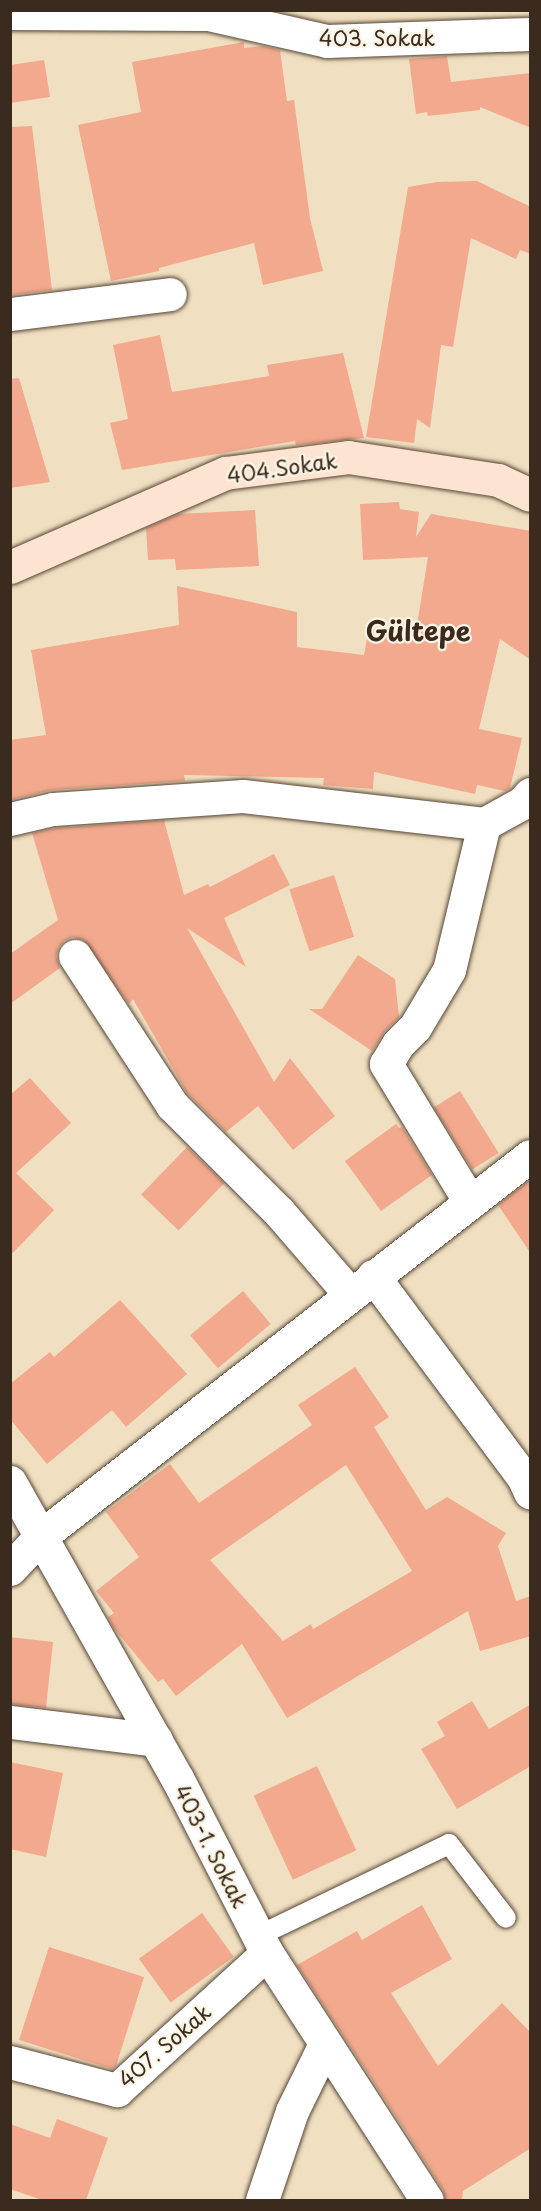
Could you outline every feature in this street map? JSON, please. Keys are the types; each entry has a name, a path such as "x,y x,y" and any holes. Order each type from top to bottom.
{"street":[{"name":"403. Sokak","path":"10,13 209,12 327,41 531,34"},
{"path":"10,314 170,294"},
{"name":"404.Sokak","path":"10,567 225,473 348,457 498,480 531,495"},
{"path":"10,819 53,809 243,796 484,824 522,803 531,794"},
{"path":"470,1202 386,1064 398,1044 415,1027 449,970 484,824"},
{"path":"75,956 172,1105 279,1212 361,1285 523,1477 531,1492"},
{"path":"10,1569 41,1536 361,1285 531,1156"},
{"name":"403-1. Sokak","path":"10,1482 156,1740 262,1944 427,2200"},
{"path":"10,1722 156,1740"},
{"name":"407. Sokak","path":"10,2062 117,2090 262,1944"},
{"path":"261,2200 292,2111 326,2044"}],"lane":[{"path":"262,1944 449,1844 506,1918"}],"building":[{"path":"244,42 244,48 263,46 280,50 287,101 294,100 310,218 323,271 263,285 254,243 159,268 159,271 111,281 78,125 141,112 132,62"},
{"path":"447,56 451,82 531,73 531,128 480,107 480,110 428,116 427,112 416,114 409,59"},
{"path":"44,60 50,97 10,103 10,65"},
{"path":"32,126 52,290 10,295 10,127"},
{"path":"477,181 531,207 531,254 520,250 516,259 471,238 453,347 441,345 430,428 417,419 414,443 366,437 408,187 437,182"},
{"path":"160,335 172,392 269,376 267,365 343,353 364,438 296,445 295,441 122,470 110,423 128,419 113,345"},
{"path":"19,378 50,482 10,488 10,379"},
{"path":"399,502 400,509 419,512 416,537 431,514 531,531 531,660 500,639 479,729 522,738 510,788 505,791 477,785 475,794 374,772 373,789 323,785 324,778 184,775 185,781 52,790 10,800 10,740 46,735 31,650 179,625 177,586 297,612 297,647 364,655 369,627 415,637 428,557 363,560 360,504"},
{"path":"255,510 259,566 176,570 175,559 148,560 146,528 178,514"},
{"path":"164,820 184,895 208,884 210,887 274,854 290,885 224,918 246,967 187,928 274,1082 290,1058 335,1116 293,1150 258,1106 226,1132 187,1093 133,999 129,1004 84,940 73,937 64,941 56,956 60,968 10,1004 10,954 58,920 32,833 56,828"},
{"path":"334,875 354,937 309,951 289,890"},
{"path":"358,955 395,979 399,1017 385,1031 372,1051 309,1009 322,1009"},
{"path":"30,1078 71,1123 16,1173 54,1210 10,1256 10,1095"},
{"path":"460,1091 499,1153 472,1169 434,1107"},
{"path":"396,1124 399,1128 402,1127 432,1175 381,1211 345,1161"},
{"path":"187,1147 224,1183 179,1231 141,1194"},
{"path":"531,1179 531,1254 498,1205"},
{"path":"243,1291 271,1324 218,1368 190,1335"},
{"path":"120,1300 187,1374 126,1427 112,1410 47,1464 10,1419 10,1384 50,1352 54,1357"},
{"path":"355,1367 389,1417 374,1427 426,1510 447,1497 506,1533 498,1546 516,1601 531,1596 531,1636 480,1651 468,1611 287,1718 242,1644 176,1696 163,1679 158,1682 113,1627 108,1617 114,1613 96,1591 139,1557 106,1512 170,1464 199,1503 312,1425 298,1405","holes":["346,1465 412,1571 313,1629 311,1624 283,1641 210,1560"]},
{"path":"10,1637 53,1642 46,1708 10,1704"},
{"path":"472,1701 489,1729 531,1704 531,1766 457,1809 421,1749 445,1736 437,1722"},
{"path":"10,1762 63,1773 46,1857 10,1849"},
{"path":"317,1766 356,1850 293,1880 254,1796"},
{"path":"422,1905 452,1959 391,1993 438,2066 502,2003 531,2033 531,2148 463,2191 462,2200 445,2200 443,2190 297,1965 357,1931 362,1940"},
{"path":"202,1913 234,1957 171,2003 139,1959"},
{"path":"49,1947 144,1977 116,2066 112,2069 19,2040"},
{"path":"57,2119 108,2138 86,2200 42,2200 10,2189 10,2124 50,2138"}],"district":[{"name":"Gültepe","path":"418,630"}]}
